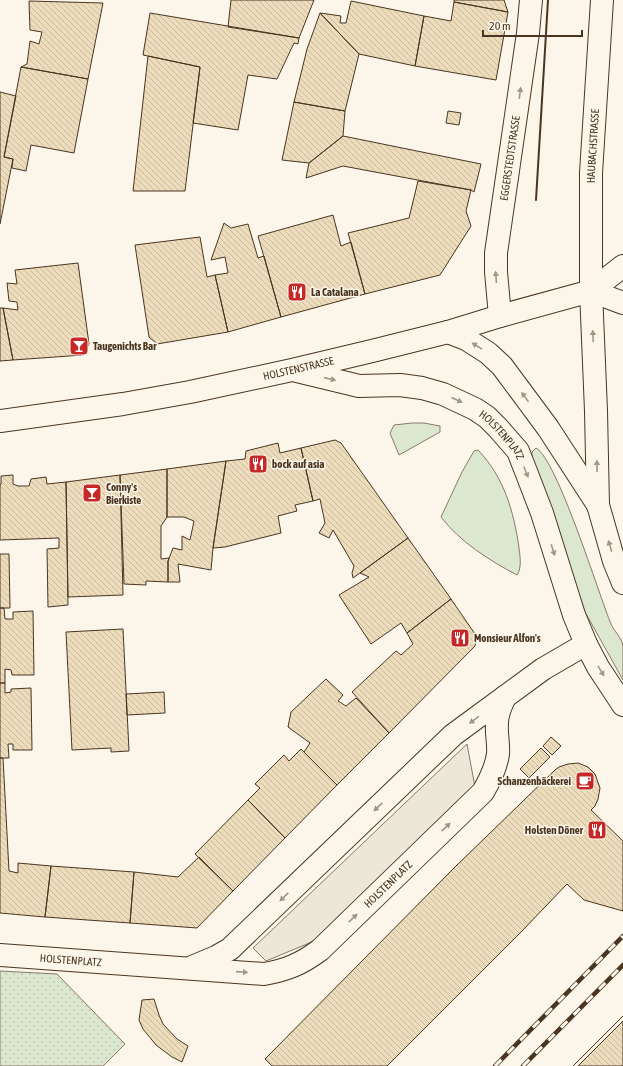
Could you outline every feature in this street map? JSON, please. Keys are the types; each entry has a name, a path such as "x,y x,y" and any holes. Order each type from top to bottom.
{"street":[{"name":"EGGERSTEDTSTRASSE","path":"500,316 496,272 496,253 528,33 531,0"},
{"name":"HAUBACHSTRASSE","path":"591,291 592,173 602,0"},
{"name":"HOLSTENSTRASSE","path":"0,421 123,404 175,395 292,370 448,332 591,291 623,266"},
{"path":"623,303 591,291 598,505 614,562 623,582"},
{"path":"448,332 466,339 488,353 502,366 548,428 598,505"},
{"name":"HOLSTENPLATZ","path":"292,370 359,386 400,386 422,388 443,394 462,402 487,417 498,428 518,451 542,513 574,615 586,644 598,667 623,705"},
{"name":"HOLSTENPLATZ","path":"189,968 216,957 230,949 453,735 542,669 586,644"},
{"name":"HOLSTENPLATZ","path":"0,956 264,974 295,966 320,950 483,792 495,767 498,754 497,722 500,708 505,697"}],"green space":[{"path":"424,423 440,426 440,432 399,455 390,433 394,425"},
{"path":"536,448 545,458 555,476 577,529 611,624 620,637 623,646 623,680 585,612 532,458 532,452"},
{"path":"478,450 495,472 511,508 520,555 519,572 517,575 476,550 448,526 441,517 462,472 474,451"},
{"path":"0,971 57,974 125,1044 103,1066 0,1066"}],"shaded area":[{"path":"467,744 475,787 314,941 266,961 253,948"}],"building":[{"path":"231,0 314,0 299,38 228,27"},
{"path":"454,0 504,0 508,12 454,2"},
{"path":"29,1 103,3 88,79 21,67 27,64 30,41 39,44 42,32 30,30"},
{"path":"351,1 424,16 415,66 359,54 320,13 341,16 340,23 346,23"},
{"path":"454,2 508,12 496,80 415,66 424,16 451,21"},
{"path":"150,13 299,38 298,44 294,43 277,79 248,75 238,130 193,123 200,67 143,55"},
{"path":"320,13 359,54 345,111 294,102 307,49"},
{"path":"148,56 200,67 185,191 133,191"},
{"path":"21,67 88,79 74,153 31,145 26,171 12,168 13,159 4,157"},
{"path":"0,92 16,96 4,157 13,159 0,224"},
{"path":"294,102 345,111 343,136 309,163 282,160"},
{"path":"448,111 461,113 459,125 446,123"},
{"path":"343,136 481,164 474,192 471,190 343,166 306,178 309,163"},
{"path":"418,181 471,190 466,211 471,226 440,275 365,294 348,233 409,218"},
{"path":"333,215 341,246 351,242 365,294 281,317 258,236"},
{"path":"224,223 231,228 248,224 258,258 264,256 281,317 228,332 215,275 228,273 225,257 211,260"},
{"path":"200,237 207,277 215,275 228,332 157,344 149,337 135,245"},
{"path":"78,263 89,344 83,355 13,360 3,308 18,310 17,302 9,301 7,283 17,284 15,270"},
{"path":"0,308 3,308 13,360 0,361"},
{"path":"335,440 341,443 408,538 353,578 352,573 354,566 333,530 329,538 319,533 325,523 320,499 313,501 301,448"},
{"path":"278,443 280,453 301,448 313,501 295,505 297,511 278,516 281,533 225,547 213,548 226,461 245,459 246,451"},
{"path":"226,461 211,570 178,564 180,582 168,582 168,561 173,548 182,550 182,536 190,540 194,521 184,517 167,517 167,469"},
{"path":"167,469 167,517 161,526 161,559 169,558 168,582 146,581 146,585 124,584 120,475"},
{"path":"13,475 13,484 18,486 29,486 31,479 46,477 47,484 66,482 68,605 48,607 47,549 59,548 59,538 0,540 1,476"},
{"path":"120,475 123,595 68,597 66,482"},
{"path":"408,538 451,599 407,633 401,623 371,644 339,595 369,577 360,573"},
{"path":"0,554 9,554 10,608 0,608"},
{"path":"451,599 477,637 475,646 389,733 352,692 396,651 401,655 413,644 407,633"},
{"path":"0,608 4,608 5,619 13,619 13,612 33,611 34,675 12,675 11,670 5,669 5,683 0,683"},
{"path":"123,629 129,751 111,752 111,748 72,750 66,632"},
{"path":"326,679 343,695 338,701 346,706 356,698 389,733 337,785 304,752 310,743 288,727 291,712"},
{"path":"0,683 5,683 5,693 11,692 11,689 31,688 32,750 13,750 13,744 8,744 9,758 0,758"},
{"path":"164,692 165,713 127,715 126,694"},
{"path":"551,737 561,746 552,755 543,746"},
{"path":"541,748 550,757 529,778 520,769"},
{"path":"301,749 337,785 285,838 248,800 260,788 255,784 284,755 289,761"},
{"path":"0,758 3,758 9,871 18,873 18,863 51,866 45,917 0,913"},
{"path":"578,763 588,767 595,774 600,788 598,799 595,806 591,810 623,841 623,911 584,900 567,884 387,1066 272,1066 265,1059 455,867 555,770 568,764"},
{"path":"248,800 285,838 233,891 195,854"},
{"path":"199,857 233,891 197,928 130,923 134,872 178,877"},
{"path":"51,866 134,872 130,923 45,917"},
{"path":"154,999 163,1024 177,1039 188,1046 182,1062 172,1057 156,1045 143,1029 139,1020 142,1000"},
{"path":"623,1021 623,1066 578,1066"}],"tram line":[{"path":"573,1066 623,1016"}],"railway":[{"path":"495,1066 623,936"},
{"path":"523,1066 623,965"}],"wall":[{"path":"536,200 548,0"}],"place":[{"name":"La Catalana","path":"297,292"},
{"name":"Taugenichts Bar","path":"79,346"},
{"name":"bock auf asia","path":"258,464"},
{"name":"Conny's Bierkiste","path":"92,493"},
{"name":"Monsieur Alfon's","path":"460,638"},
{"name":"Schanzenbäckerei","path":"585,781"},
{"name":"Holsten Döner","path":"597,830"}]}
